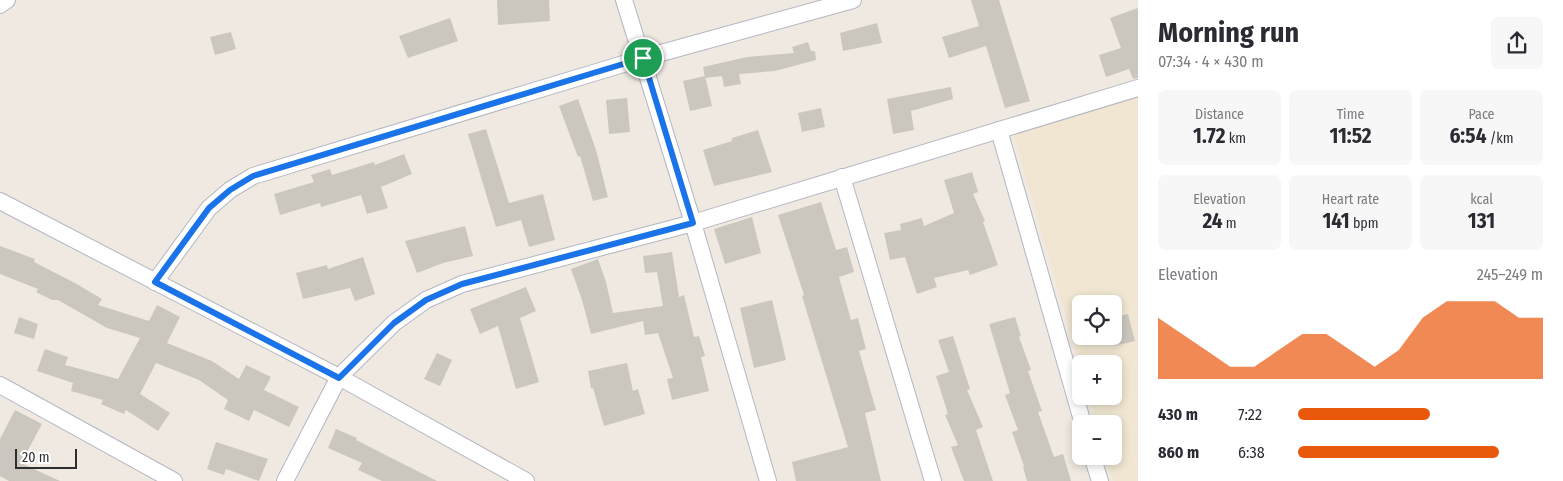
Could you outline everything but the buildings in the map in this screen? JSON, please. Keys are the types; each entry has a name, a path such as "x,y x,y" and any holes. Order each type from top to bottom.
{"street":[{"path":"0,5 7,0"},
{"path":"624,0 693,223 768,481"},
{"path":"155,282 209,208 230,190 253,176 643,58 853,0"},
{"path":"285,481 339,378 394,323 426,300 462,284 693,223 1138,88"},
{"path":"1000,130 1080,415"},
{"path":"842,178 933,481"},
{"path":"0,201 339,378 526,481"},
{"path":"0,385 174,481"},
{"path":"1095,465 1100,481"}],"shaded area":[{"path":"1138,97 1138,481 1113,481 1109,465 1122,465 1122,415 1094,415 1092,405 1122,405 1122,355 1077,355 1074,345 1122,345 1122,295 1072,295 1072,339 1013,133"}],"route":[{"path":"643,58 693,223 462,284 426,300 394,323 339,378 155,282 209,208 230,190 253,176 643,58"}]}
